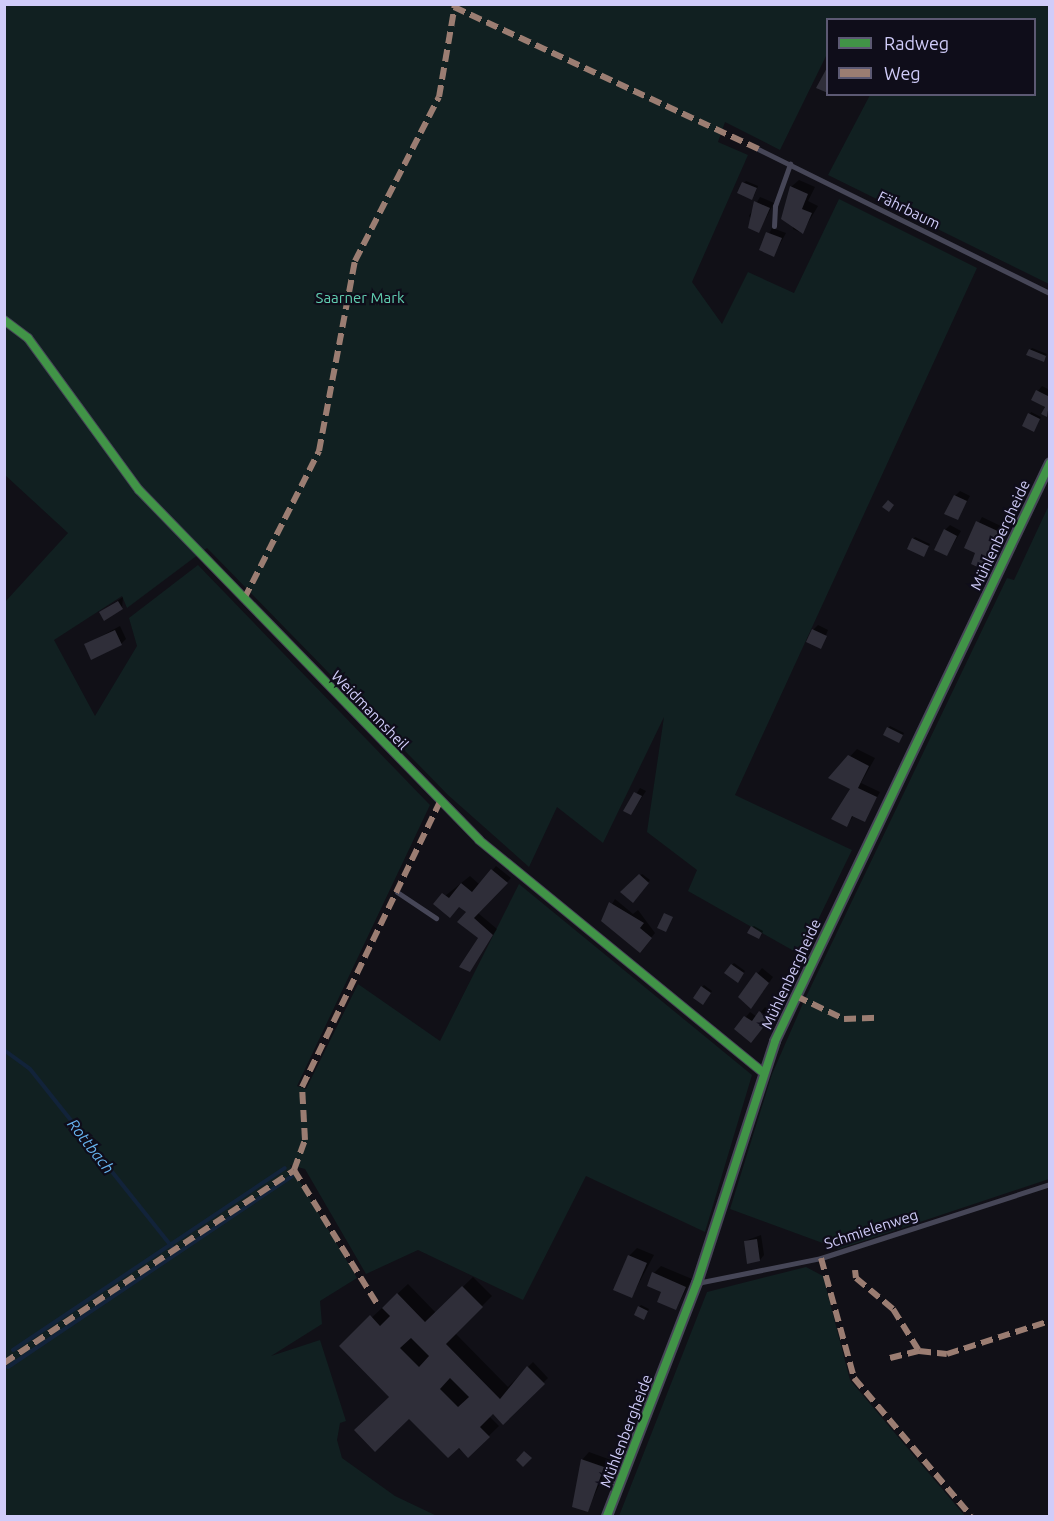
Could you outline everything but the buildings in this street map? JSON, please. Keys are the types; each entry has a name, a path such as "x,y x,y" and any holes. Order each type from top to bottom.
{"street":[{"name":"Weidmannsheil","path":"4,320 28,338 139,490 479,840 764,1072"},
{"name":"Mühlenbergheide","path":"607,1516 697,1283 764,1072 1050,463"}],"lane":[{"name":"Fährbaum","path":"758,149 1050,293"},
{"path":"774,226 775,206 790,164"},
{"path":"397,892 436,918"},
{"name":"Schmielenweg","path":"697,1283 821,1258 1050,1184"}],"green space":[{"name":"Saarner Mark","path":"4,5 1049,5 1049,284 828,175 869,96 1036,96 1036,18 826,18 826,56 780,150 725,122 718,142 748,155 692,282 722,324 748,272 794,293 839,199 977,268 735,795 852,850 801,955 688,891 697,870 647,832 664,717 603,843 557,807 529,867 448,795 207,548 127,608 122,596 54,640 95,716 137,646 129,618 198,565 430,805 297,1086 306,1089 358,984 440,1041 519,884 752,1075 705,1232 586,1176 523,1300 418,1250 366,1274 305,1169 290,1165 357,1278 320,1301 322,1324 271,1356 320,1340 346,1421 340,1423 337,1440 342,1458 395,1496 437,1516 5,1516 4,1367 11,1362 4,1356 5,602 68,533 5,475"},
{"path":"1049,505 1049,1179 839,1249 730,1209 772,1074 804,1001 1007,578 1014,580"},
{"path":"806,1267 823,1276 850,1380 965,1516 619,1516 707,1292"}],"waterway":[{"name":"Rottbach","path":"4,1050 30,1069 172,1247"},
{"path":"13,1350 285,1168"},
{"path":"8,1367 292,1176"}],"marked path":[{"path":"244,599 319,451 355,261 439,97 455,4"},
{"path":"454,7 758,149"},
{"path":"4,1363 294,1170 305,1140 302,1087 440,801"},
{"path":"796,996 844,1019 877,1018"},
{"path":"294,1170 377,1304"},
{"path":"821,1258 854,1378 971,1516"},
{"path":"855,1270 856,1278 893,1309 919,1351"},
{"path":"890,1358 919,1351 947,1354 1050,1321"}],"cycle path":[{"path":"4,320 28,338 139,490 479,840 764,1073"},
{"path":"607,1516 697,1283 775,1041 1050,463"}]}
